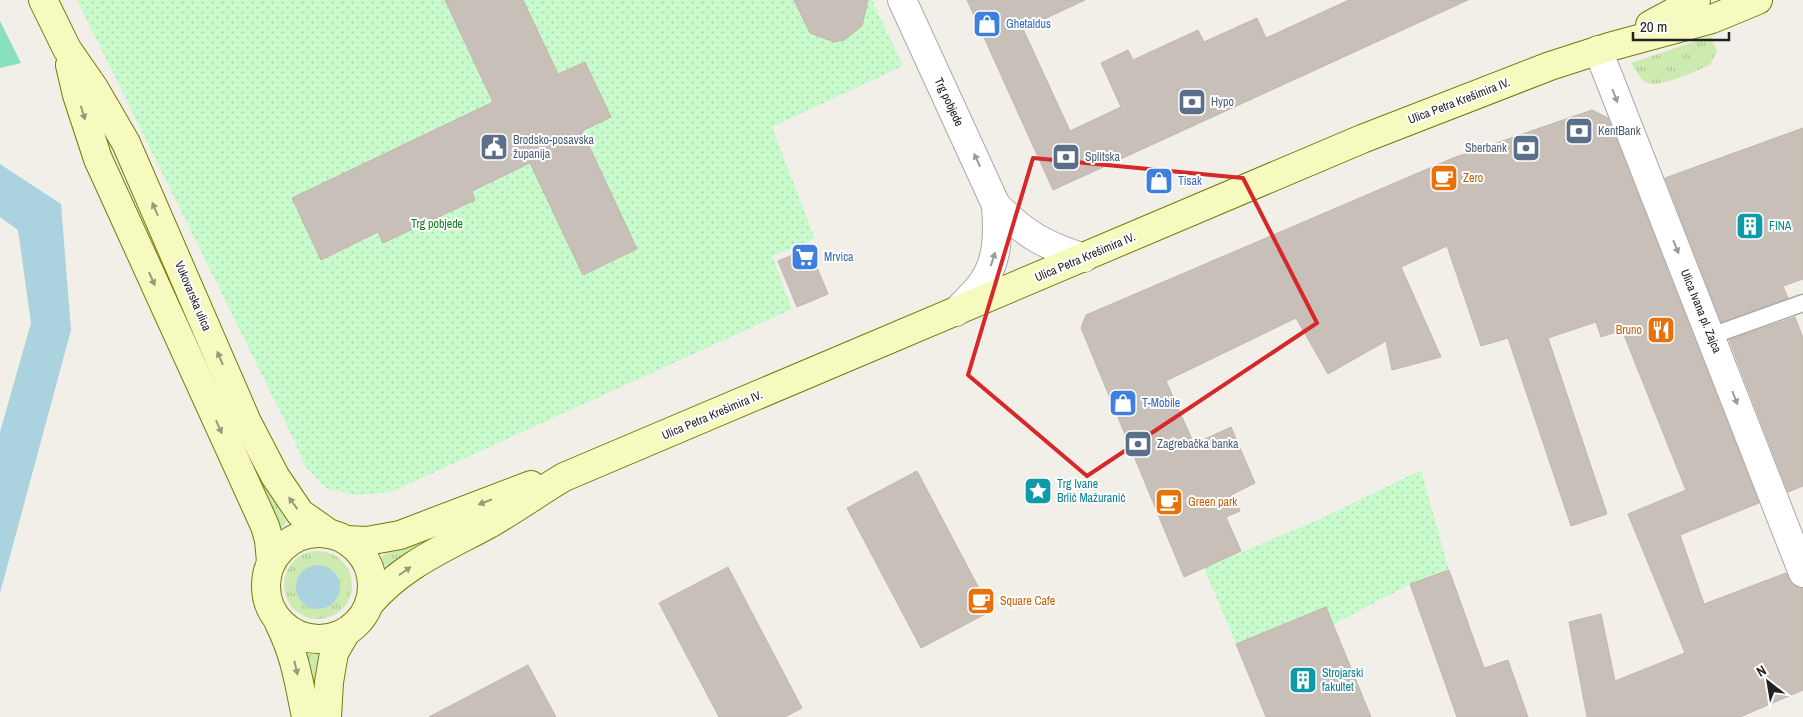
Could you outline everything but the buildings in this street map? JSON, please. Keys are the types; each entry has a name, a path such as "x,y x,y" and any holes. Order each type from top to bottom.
{"main road":[{"name":"Vukovarska ulica","path":"43,0 67,49 94,88 126,143 247,422 275,476 300,513 338,537"},
{"name":"Ulica Petra Krešimira IV.","path":"1604,49 1696,0"},
{"name":"Ulica Petra Krešimira IV.","path":"338,537 368,541 400,535 512,491 564,477 1362,139 1550,66 1712,19 1758,0"},
{"name":"Vukovarska ulica","path":"67,49 77,94 98,159 265,526 269,540 271,562"},
{"name":"Ulica Petra Krešimira IV.","path":"369,604 383,587 404,571 517,508 564,477"},
{"path":"306,717 296,665 289,643 280,623 270,609 266,593 266,577 271,562 282,548 296,538 312,533 338,537 360,552 369,568 372,586 369,604 360,619 346,632 334,653 329,682 328,717"},
{"path":"280,623 294,634 311,639 330,638 346,632"}],"street":[{"name":"Trg pobjede","path":"902,0 996,204 998,229 996,254 980,286 956,312"},
{"name":"Ulica Ivana pl. Zajca","path":"1604,49 1616,99 1803,573"},
{"name":"Trg pobjede","path":"996,204 1016,224 1035,238 1054,248 1084,258"}],"lane":[{"path":"1711,336 1803,303"}],"highlighted area":[{"path":"1033,158 1243,178 1317,323 1087,476 968,375"}],"green space":[{"name":"Trg pobjede","path":"77,0 872,0 903,66 772,127 815,239 772,256 792,309 391,492 355,495 326,488 305,466 294,440"},
{"path":"0,21 21,63 0,68"},
{"path":"1711,36 1717,51 1710,65 1677,78 1651,84 1645,82 1631,63"},
{"path":"232,428 284,516 286,522 282,528 275,528"},
{"path":"1421,470 1449,570 1410,584 1333,625 1325,607 1236,644 1204,568 1320,519"},
{"path":"479,519 392,564 386,566 381,564 382,556 387,553"},
{"path":"318,551 331,554 342,561 349,572 352,585 349,598 342,609 331,616 318,619 305,616 294,609 287,598 284,585 287,572 294,561 305,554"},
{"path":"312,649 318,653 321,661 315,717 306,654"}],"water":[{"path":"0,164 61,204 71,330 0,593 0,432 31,323 18,230 0,217"},
{"path":"318,565 330,569 336,575 340,587 336,599 330,605 318,609 306,605 300,599 296,587 300,575 306,569"}],"place":[{"name":"Ghetaldus","path":"987,24"},
{"name":"Hypo","path":"1192,102"},
{"name":"KentBank","path":"1579,131"},
{"name":"Brodsko-posavska županija","path":"494,147"},
{"name":"Sberbank","path":"1526,148"},
{"name":"Splitska","path":"1066,157"},
{"name":"Zero","path":"1444,178"},
{"name":"Tisak","path":"1159,181"},
{"name":"FINA","path":"1750,226"},
{"name":"Mrvica","path":"805,257"},
{"name":"Bruno","path":"1661,330"},
{"name":"T-Mobile","path":"1123,403"},
{"name":"Zagrebačka banka","path":"1138,444"},
{"name":"Trg Ivane Brlić Mažuranić","path":"1038,491"},
{"name":"Green park","path":"1169,502"},
{"name":"Square Cafe","path":"981,601"},
{"name":"Strojarski fakultet","path":"1303,680"}]}
